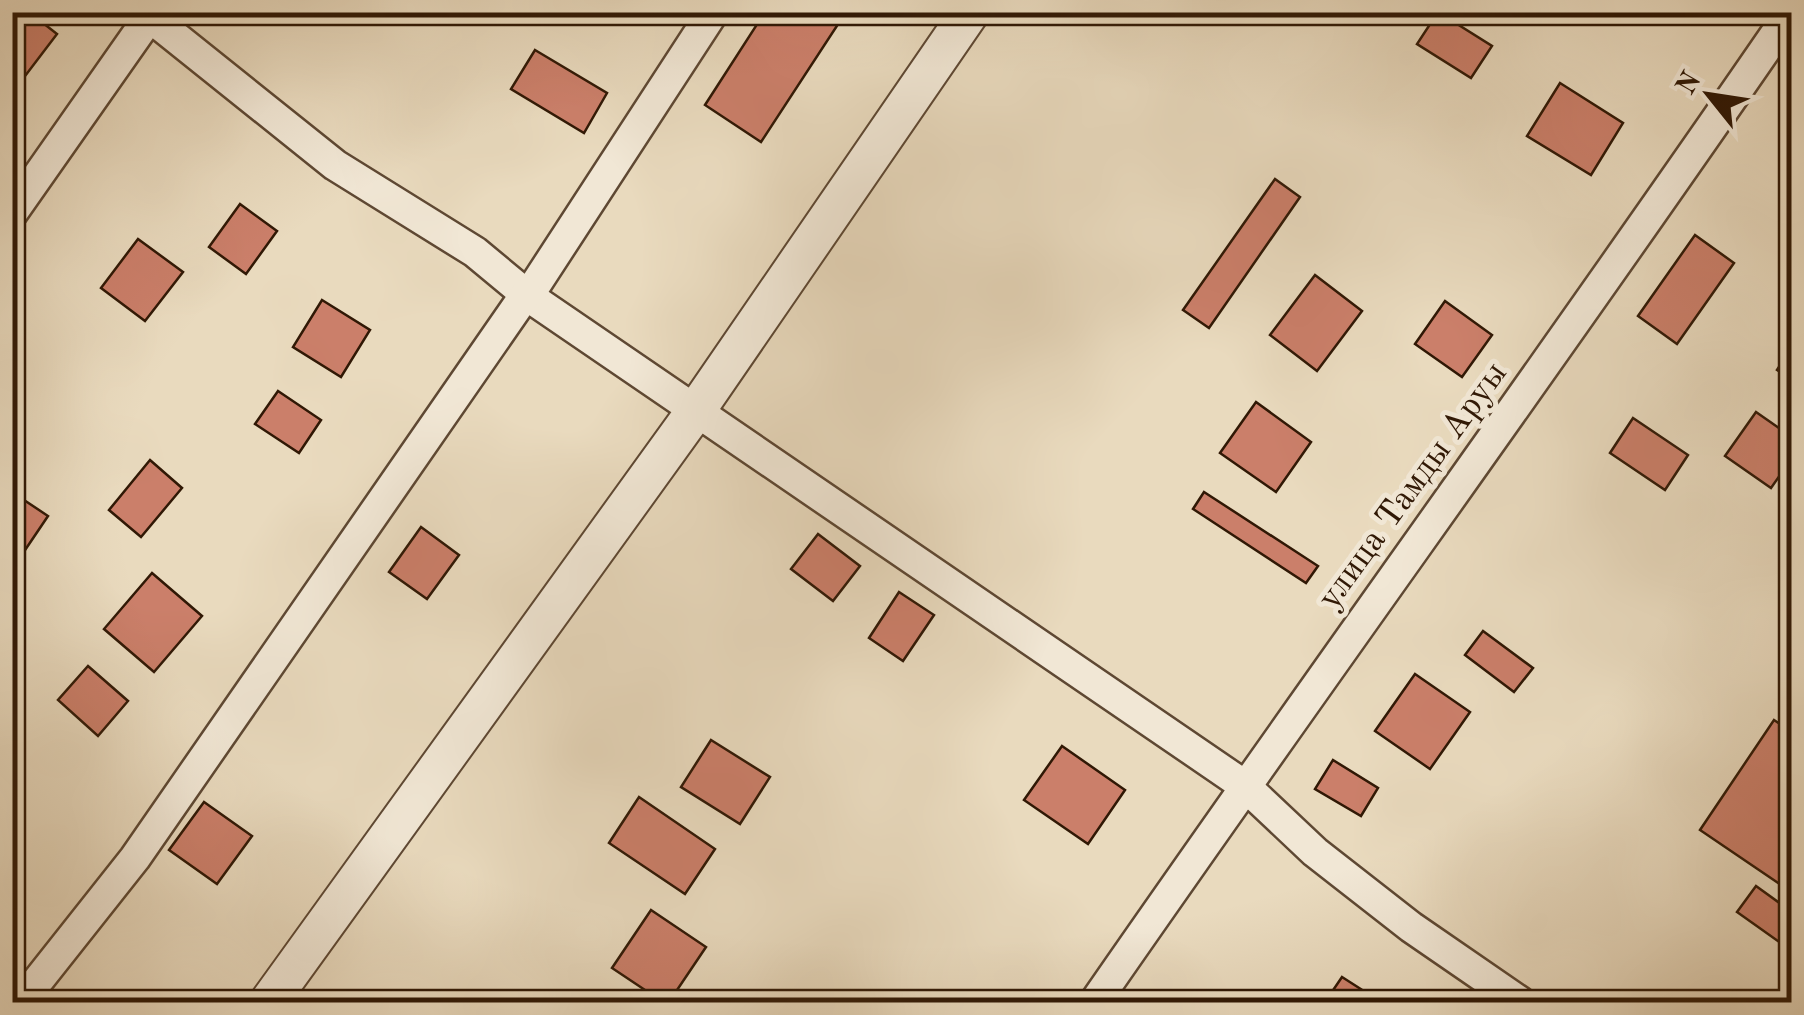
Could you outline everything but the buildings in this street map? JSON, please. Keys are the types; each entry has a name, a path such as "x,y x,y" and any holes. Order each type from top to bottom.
{"street":[{"path":"21,1002 135,858 527,295 714,12"},
{"path":"269,1002 697,409 970,12"},
{"name":"улица Тамды Аруы","path":"1095,1002 1622,260 1791,12"},
{"path":"12,214 149,14 335,165 475,252 527,295 1245,786 1315,852 1411,927 1520,1002"}]}
